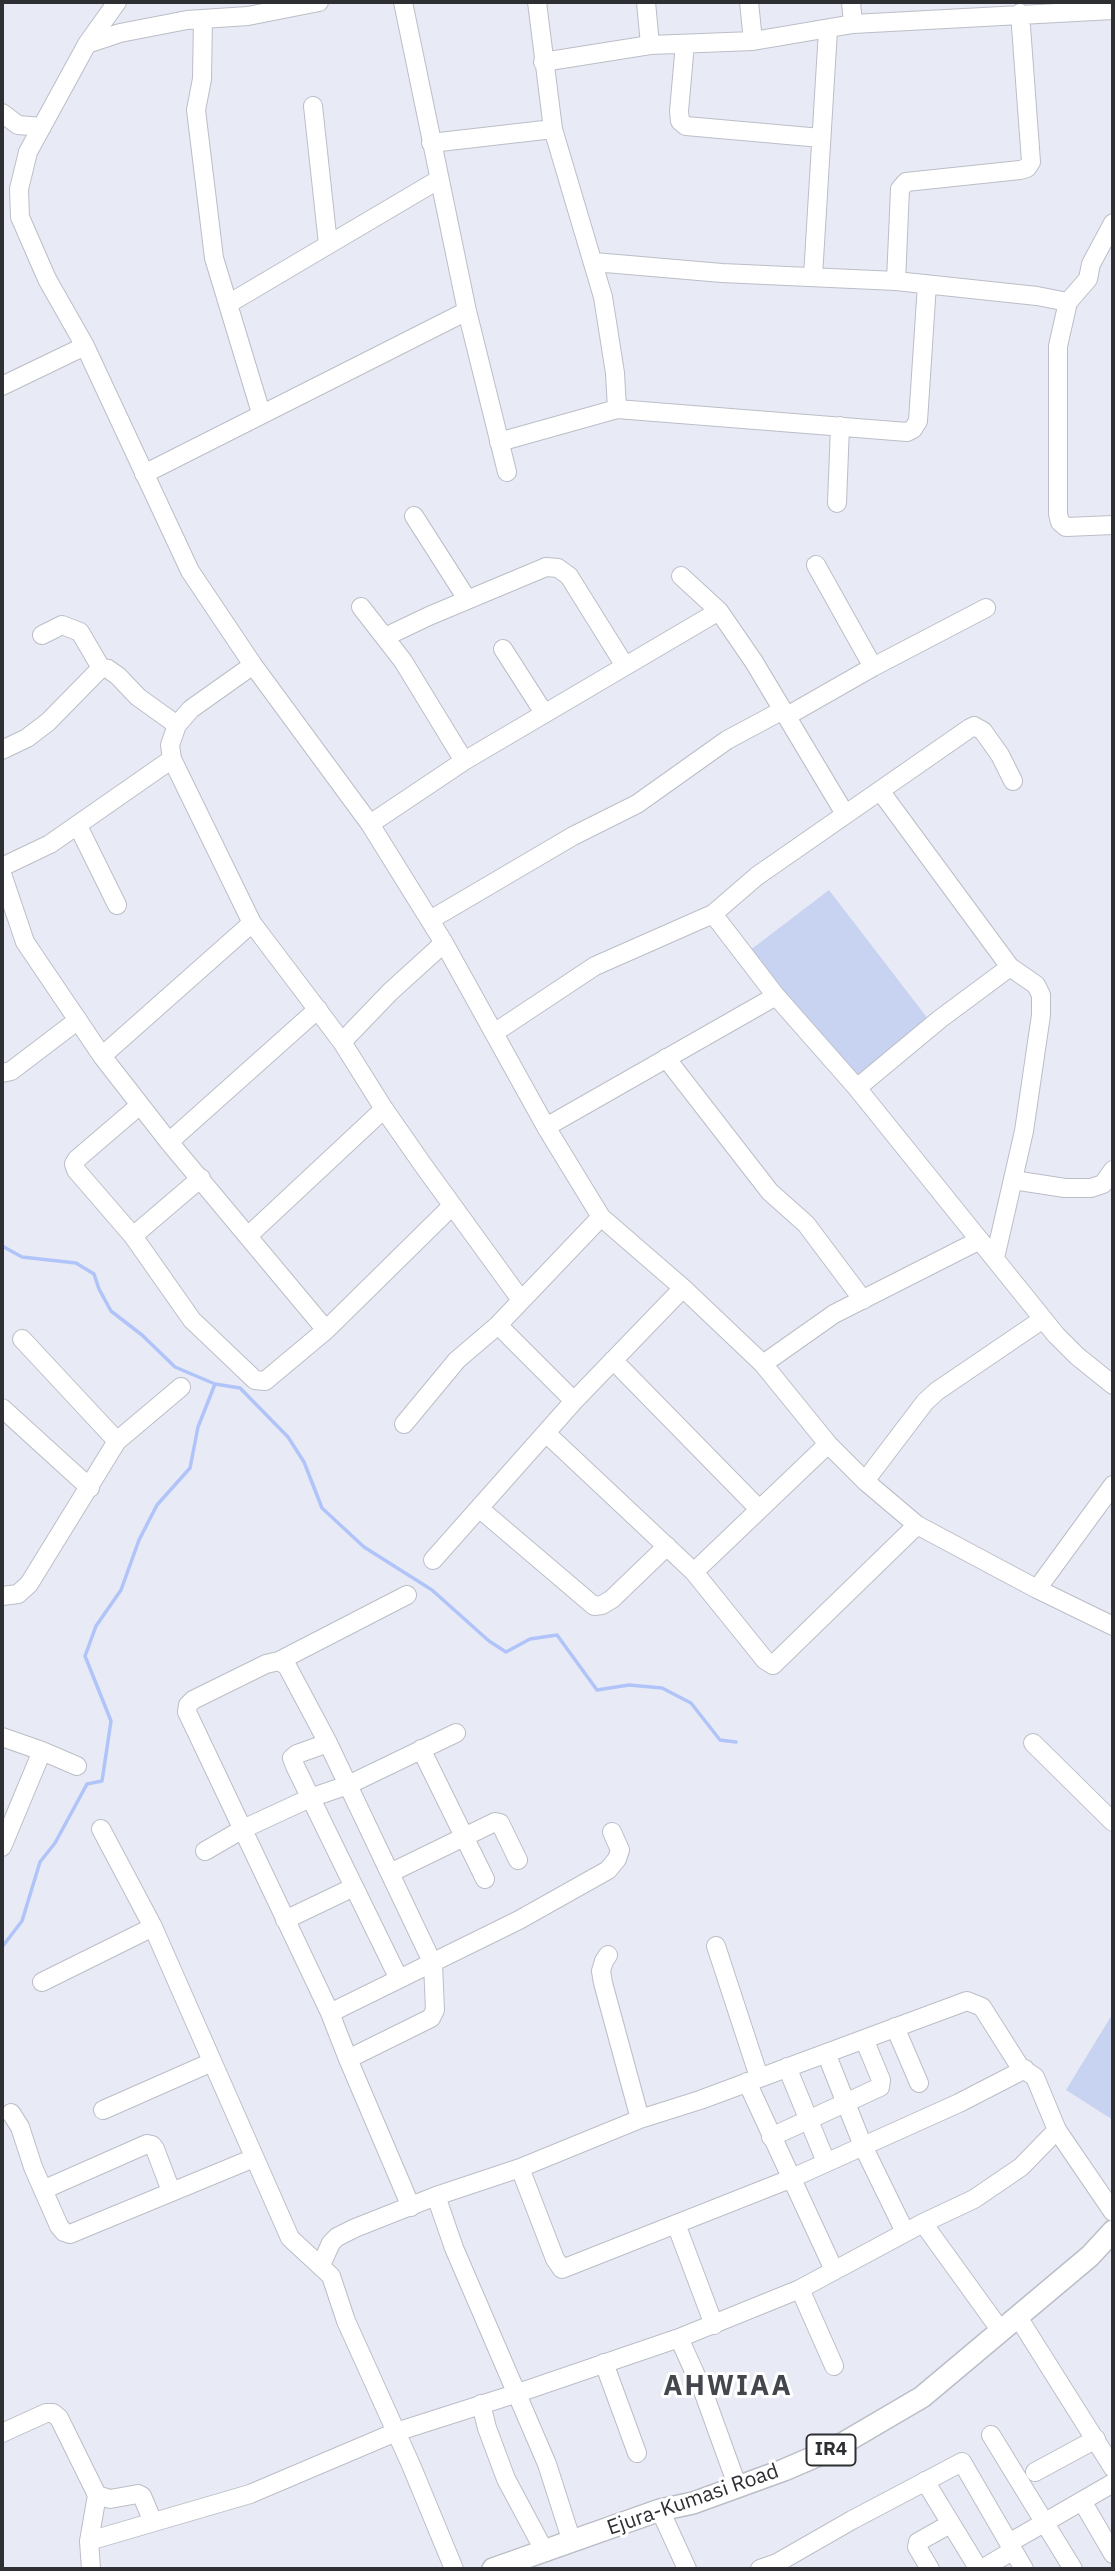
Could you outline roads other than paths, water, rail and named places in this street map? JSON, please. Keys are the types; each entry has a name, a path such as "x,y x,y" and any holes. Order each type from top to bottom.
{"main road":[{"name":"Ejura-Kumasi Road","path":"497,2569 660,2511 693,2503 835,2448 922,2397 1090,2256 1113,2231"}],"street":[{"path":"117,2 87,44 28,152 19,189 20,217 47,279 85,346 190,571 253,665 370,824 444,943 546,1127 601,1217 683,1288 763,1364 828,1444 917,1525 1113,1626"},
{"path":"87,44 121,33 187,20 248,16 319,2"},
{"path":"403,2 438,180 507,472"},
{"path":"537,2 553,129 593,262 610,336 617,409"},
{"path":"646,2 650,45"},
{"path":"749,2 753,41"},
{"path":"851,2 853,24"},
{"path":"543,62 650,45 753,41 853,24 998,9 1020,13 1113,10"},
{"path":"896,281 900,189 906,182 1020,170 1027,168 1031,162 1020,13"},
{"path":"203,19 203,72 195,110 214,258 261,413"},
{"path":"813,276 828,30"},
{"path":"685,44 679,111 680,121 686,126 821,138"},
{"path":"313,106 328,244"},
{"path":"2,113 18,125 42,127"},
{"path":"431,143 553,129"},
{"path":"228,304 438,180"},
{"path":"1113,223 1091,264 1088,279 1068,302 1058,346 1060,522 1066,527 1113,525"},
{"path":"593,262 722,273 896,281 1037,296 1068,302"},
{"path":"499,442 617,409 907,432 916,425 927,284"},
{"path":"144,474 467,311"},
{"path":"2,386 85,346"},
{"path":"837,503 840,426"},
{"path":"414,516 467,599"},
{"path":"816,565 873,667"},
{"path":"385,637 467,599 546,567 558,568 569,576 625,666"},
{"path":"681,576 719,611 785,713 845,814"},
{"path":"361,607 421,688 464,761"},
{"path":"430,920 573,836 636,804 727,740 785,713 986,608"},
{"path":"370,824 464,761 719,611"},
{"path":"42,635 62,625 80,632 101,668 118,676 138,697 177,725"},
{"path":"503,649 544,713"},
{"path":"253,665 191,709 177,725 170,745 172,759 252,923 342,1042 384,1109 521,1300"},
{"path":"2,750 27,738 48,722 101,668"},
{"path":"494,1033 595,966 713,914 757,876 974,726 983,731 1000,755 1013,781"},
{"path":"2,867 50,844 172,759"},
{"path":"881,792 1010,967 1036,985 1041,995 1041,1015 1024,1131 995,1258"},
{"path":"78,826 117,905"},
{"path":"2,874 25,942 103,1056 169,1142 326,1330"},
{"path":"713,914 776,996 857,1088 1043,1319 1077,1356 1113,1385"},
{"path":"103,1056 252,923"},
{"path":"342,1042 390,992 444,943"},
{"path":"857,1088 940,1019 1010,967"},
{"path":"546,1127 776,996"},
{"path":"169,1142 318,1009"},
{"path":"2,1073 11,1071 78,1020"},
{"path":"666,1058 770,1192 806,1224 863,1300"},
{"path":"140,1105 74,1164 76,1170 133,1236 192,1320 256,1380 265,1381 326,1330 452,1207"},
{"path":"248,1236 384,1109"},
{"path":"1013,1180 1065,1188 1091,1188 1103,1184 1113,1170"},
{"path":"133,1236 201,1178"},
{"path":"404,1424 457,1360 498,1325 601,1217"},
{"path":"763,1364 834,1314 980,1240"},
{"path":"433,1560 574,1401 683,1288"},
{"path":"866,1481 931,1396 1043,1319"},
{"path":"498,1325 574,1401"},
{"path":"22,1339 117,1441"},
{"path":"613,1360 759,1508"},
{"path":"2,1596 18,1594 29,1584 117,1441 181,1387"},
{"path":"2,1408 90,1488"},
{"path":"547,1434 694,1572 765,1660 773,1665 917,1525"},
{"path":"694,1572 828,1444"},
{"path":"1037,1589 1113,1485"},
{"path":"480,1509 594,1606 612,1599 667,1546"},
{"path":"407,1595 188,1705 187,1712 330,2013 411,2207"},
{"path":"279,1661 288,1666 328,1743 433,1964 435,2010 431,2018 348,2059"},
{"path":"205,1851 243,1829 310,1798 348,1785 456,1733"},
{"path":"2,1737 76,1766"},
{"path":"328,1743 292,1758 399,1979"},
{"path":"1033,1743 1113,1822"},
{"path":"421,1749 485,1879"},
{"path":"2,1847 42,1751"},
{"path":"390,1873 498,1822 518,1860"},
{"path":"101,1829 153,1927 290,2238 331,2276 346,2321 454,2569"},
{"path":"330,2013 519,1920 608,1870 620,1850 612,1832"},
{"path":"285,1920 354,1887"},
{"path":"42,1982 153,1927"},
{"path":"716,1947 771,2137 834,2270"},
{"path":"608,1955 601,1971 603,1983 640,2119"},
{"path":"321,2265 326,2251 337,2237 436,2196 520,2168 640,2119 967,2001 982,2007 1020,2067 1035,2077 1057,2130 1113,2212"},
{"path":"895,2027 919,2083"},
{"path":"771,2137 877,2089 881,2084 864,2039"},
{"path":"826,2053 863,2146 905,2232"},
{"path":"103,2110 212,2062"},
{"path":"788,2067 826,2162"},
{"path":"520,2168 559,2268 790,2179 959,2103 1025,2070"},
{"path":"11,2113 20,2127 33,2166 59,2226 70,2234 254,2158"},
{"path":"89,2542 250,2494 396,2431 518,2393 715,2325 800,2289 905,2232 974,2199 1021,2167 1057,2130"},
{"path":"45,2189 147,2144 155,2149 171,2191"},
{"path":"436,2196 454,2248 547,2464 572,2542"},
{"path":"923,2223 1001,2331"},
{"path":"676,2224 715,2325"},
{"path":"800,2289 834,2366"},
{"path":"1017,2317 1113,2468"},
{"path":"678,2338 703,2391 737,2485"},
{"path":"604,2363 637,2453"},
{"path":"481,2404 506,2479 545,2552"},
{"path":"2,2432 46,2413 53,2413 59,2418 97,2495 89,2542 91,2569"},
{"path":"991,2435 1073,2569"},
{"path":"1035,2472 1096,2439"},
{"path":"760,2569 779,2566 962,2462 1024,2569"},
{"path":"925,2481 950,2524 970,2567 982,2569 1045,2523 1113,2483"},
{"path":"97,2495 110,2499 138,2494 142,2496 153,2522"},
{"path":"1082,2501 1113,2554"},
{"path":"660,2511 687,2569"},
{"path":"930,2569 917,2544 950,2524"}],"waterway":[{"path":"2,1246 22,1257 76,1263 94,1274 111,1311 142,1335 175,1367 215,1384 240,1388 288,1437 304,1462 322,1508 364,1547 432,1590 489,1641 506,1652 530,1639 557,1635 597,1690 629,1685 662,1688 691,1703 720,1740 736,1742"},
{"path":"2,1947 22,1921 40,1862 55,1843 87,1784 102,1781 111,1721 85,1656 96,1626 121,1590 139,1540 157,1505 190,1468 198,1427 215,1384"}],"district":[{"name":"AHWIAA","path":"728,2387"}]}
